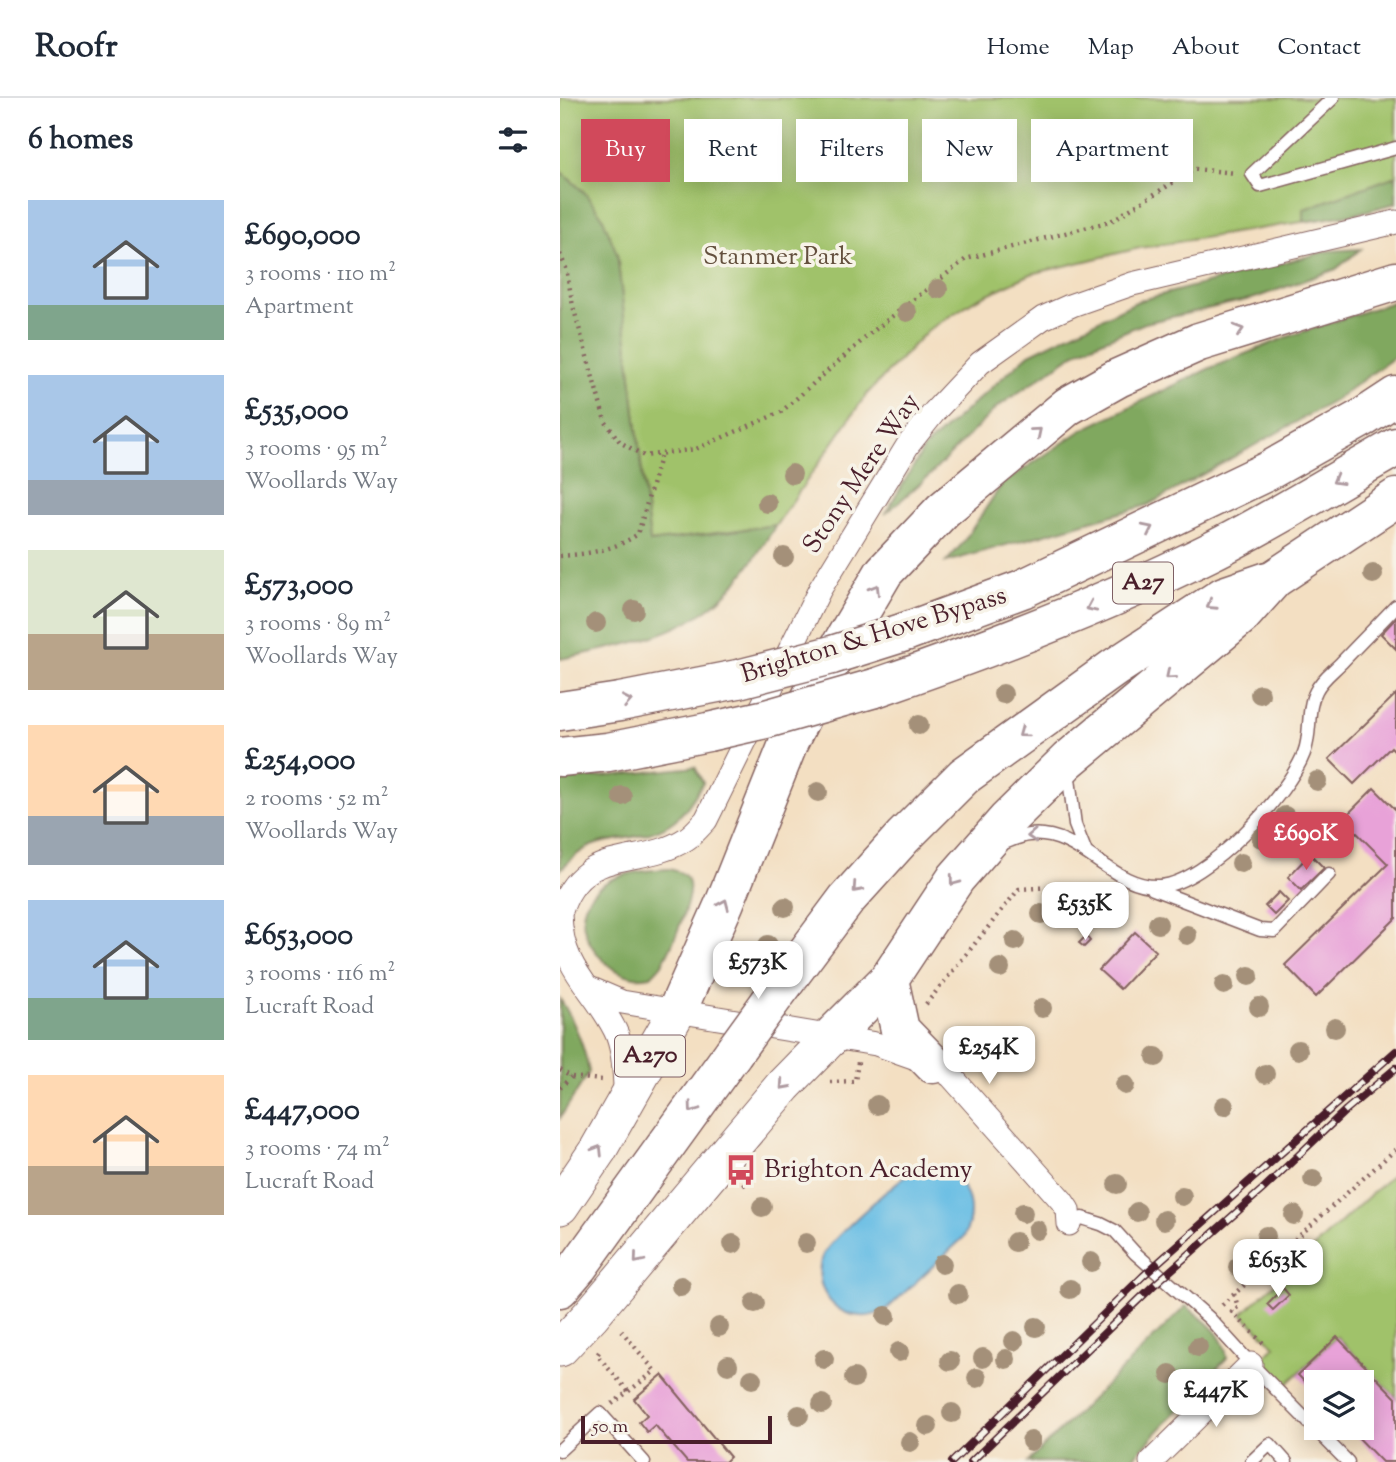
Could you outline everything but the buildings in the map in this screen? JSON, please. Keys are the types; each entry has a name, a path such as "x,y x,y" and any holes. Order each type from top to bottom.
{"highway":[{"path":"677,1011 725,902 789,742 815,689 884,572 943,510 1068,406 1118,378 1199,342 1396,281"},
{"name":"Brighton & Hove Bypass","path":"560,711 738,679 832,655 905,632 1022,589 1268,471 1396,396"},
{"name":"Brighton & Hove Bypass","path":"560,757 608,752 708,732 875,688 992,648 1107,600 1212,551 1396,447"},
{"path":"846,1038 956,878 1007,820 1068,760 1241,616 1274,579 1396,498"},
{"path":"560,1288 847,899 902,837 964,776 1114,668 1224,596 1274,579"},
{"path":"889,979 900,1030 933,1064"}],"main road":[{"name":"A270","path":"560,1206 598,1150 616,1092 654,1048 677,1011"},
{"path":"560,1348 591,1315 784,1085 846,1038"}],"street":[{"name":"Stony Mere Way","path":"616,1092 622,1053 617,1033 573,968 565,951 560,915 564,900 586,873 614,860 670,847 686,839 706,820 820,589 908,445 935,411 980,363 1043,318 1072,305 1132,284 1396,222"},
{"path":"587,987 622,1002 876,1044 933,1064 951,1076 1062,1201 1068,1210 1069,1224"},
{"path":"1151,1462 1251,1364"}],"lane":[{"path":"1334,98 1252,174 1260,186 1396,148"},
{"path":"1140,883 1160,886 1170,884 1199,871 1268,808 1291,779 1305,750 1316,691 1396,606"},
{"path":"1068,760 1072,810 1078,838 1084,850"},
{"path":"979,851 1029,835 1050,837 1084,850 1113,871 1140,883 1268,931 1274,931 1329,874"},
{"path":"1069,1224 1082,1218 1115,1231 1135,1253 1209,1318 1348,1462"},
{"path":"560,1450 600,1413 644,1462"},
{"path":"1251,1462 1270,1444 1286,1462"}],"path":[{"path":"560,254 566,268 573,306 605,421 620,442 644,456 696,449 781,412 872,332 966,259 1111,221 1195,169 1252,174"},
{"path":"560,556 581,555 622,545 638,534 661,453"},
{"path":"900,1030 918,1014 1019,888 1071,886 1105,898"},
{"path":"822,1082 855,1081 846,1038"},
{"path":"560,1070 571,1077 616,1092"},
{"path":"560,1088 571,1077"},
{"path":"1234,1294 1396,1149"},
{"path":"735,1195 753,1174 757,1163"},
{"path":"600,1413 655,1371 618,1326 611,1336"},
{"path":"604,1346 597,1355 628,1391"}],"green space":[{"name":"Stanmer Park","path":"560,98 1396,98 1396,203 1358,213 1140,248 1031,274 975,300 927,331 866,395 776,525 650,542 617,254 584,192 560,171"},
{"path":"560,171 584,192 602,216 617,254 650,542 776,525 731,588 722,598 695,617 677,627 639,641 560,659"},
{"path":"1396,176 1396,203 1358,213 1304,222 1304,209"},
{"path":"1361,249 1336,269 1255,298 1145,323 1080,350 996,408 930,475 885,514 925,447 1029,354 1138,301 1328,251"},
{"path":"1396,301 1396,356 1332,402 1148,505 946,562 962,544 1002,484 1082,430 1208,369 1287,337"},
{"path":"695,767 703,783 674,821 643,835 588,847 560,870 560,781"},
{"path":"669,869 684,875 689,887 685,909 671,947 662,964 651,976 636,977 622,973 599,956 591,944 585,932 585,906 592,894 608,881 638,872"},
{"path":"560,999 578,1034 589,1072 560,1118"},
{"path":"1396,1171 1396,1398 1374,1375 1374,1370 1369,1370 1337,1337 1285,1386 1260,1361 1275,1346 1242,1314"},
{"path":"1186,1306 1218,1335 1227,1358 1129,1462 1028,1462"}],"water":[{"path":"919,1170 934,1170 946,1174 964,1188 970,1210 964,1237 887,1309 865,1316 851,1315 841,1310 826,1296 822,1287 820,1266 823,1255 871,1205 902,1178"}],"railway":[{"path":"952,1462 1143,1276 1396,1051"},
{"path":"971,1462 1153,1286 1263,1189 1346,1110 1396,1068"}],"place":[{"name":"Brighton Academy","path":"741,1170"}]}
